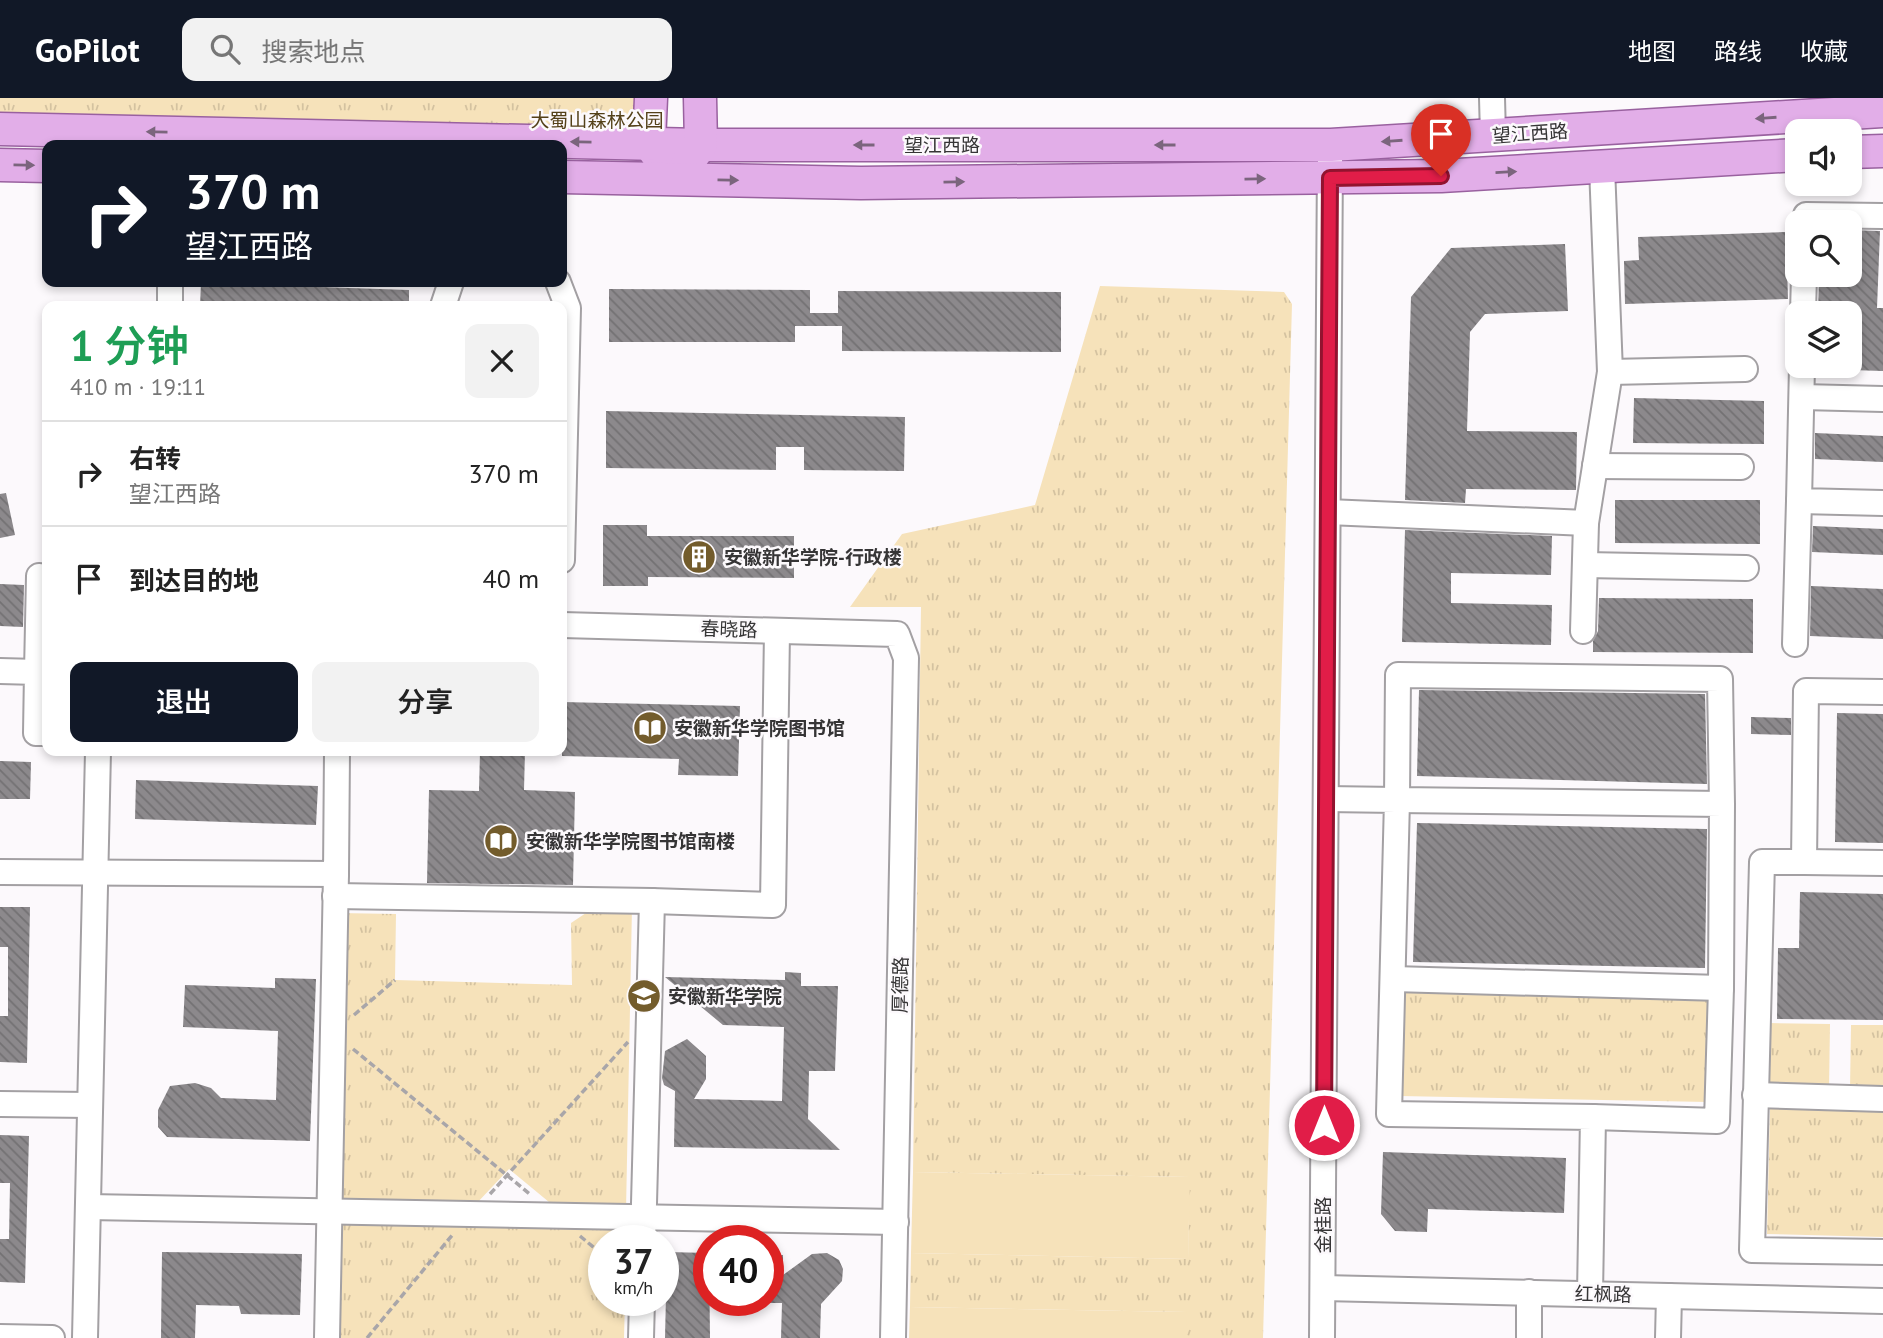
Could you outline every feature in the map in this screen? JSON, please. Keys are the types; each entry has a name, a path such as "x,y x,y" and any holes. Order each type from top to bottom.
{"main road":[{"path":"651,98 649,143 675,179 701,145 700,98"},
{"name":"望江西路","path":"567,141 701,145 1331,145 1876,107"},
{"name":"望江西路","path":"0,129 510,140"},
{"path":"1862,151 1883,150"},
{"name":"望江西路","path":"567,177 861,183 1330,178 1441,176 1785,157"},
{"path":"0,164 42,166"}],"street":[{"path":"1492,98 1493,135"},
{"name":"金桂路","path":"1322,1338 1331,145"},
{"path":"1583,631 1586,523 1610,372 1602,167"},
{"path":"1862,216 1883,216"},
{"path":"567,305 567,350"},
{"path":"1610,372 1745,369"},
{"path":"1795,644 1802,378"},
{"path":"1802,397 1883,399"},
{"path":"1595,466 1741,467"},
{"path":"1799,501 1883,503"},
{"path":"1328,512 1586,523"},
{"path":"1585,565 1746,568"},
{"path":"39,576 36,733 42,733"},
{"name":"春晓路","path":"567,625 897,634"},
{"path":"0,872 94,872 773,905 777,631"},
{"name":"厚德路","path":"893,1338 906,658 897,634"},
{"path":"0,671 37,673"},
{"path":"1398,675 1720,679 1722,804 1717,1121 1390,1114 1398,675"},
{"path":"1804,862 1806,691 1883,692"},
{"path":"85,1338 98,756"},
{"path":"327,1338 337,756"},
{"path":"1326,799 1722,804"},
{"path":"1883,863 1762,862 1752,1250 1883,1252"},
{"path":"643,1225 652,901"},
{"path":"1393,979 1721,988"},
{"path":"1755,1095 1883,1099"},
{"path":"0,1104 90,1105"},
{"path":"1590,1294 1593,1117"},
{"path":"88,1207 555,1215 618,1225"},
{"path":"679,1228 896,1222"},
{"name":"红枫路","path":"1323,1288 1883,1301"},
{"path":"1529,1292 1529,1338"},
{"path":"1668,1338 1669,1296"},
{"path":"641,1338 642,1316"},
{"path":"0,1337 52,1338"}],"path":[{"path":"395,980 333,1032 555,1215"},
{"path":"367,1338 471,1214 649,1019"}],"green space":[{"name":"大蜀山森林公园","path":"0,98 651,98 649,143 0,129"},
{"path":"1100,286 1284,292 1292,304 1263,1338 1186,1338 1186,1312 910,1307 911,1253 1188,1259 1189,1177 913,1172 921,607 850,607 902,534 1035,505"},
{"path":"598,905 632,907 626,1211 555,1207 509,1169 476,1204 335,1202 339,913 396,914 395,980 572,985 571,923"},
{"path":"1402,989 1710,995 1708,1102 1400,1096"},
{"path":"1769,1023 1830,1024 1829,1090 1768,1089"},
{"path":"1851,1025 1883,1025 1883,1091 1850,1090"},
{"path":"1770,1108 1883,1111 1883,1237 1767,1234"},
{"path":"913,1172 1190,1177 1188,1259 911,1253"},
{"path":"334,1217 626,1222 626,1225 588,1225 588,1316 625,1316 624,1338 332,1338"},
{"path":"910,1307 1187,1312 1186,1338 909,1338"}],"building":[{"path":"1862,230 1880,231 1877,308 1883,308 1883,371 1862,370 1862,301 1818,301 1819,287 1862,287"},
{"path":"1785,232 1785,287 1788,287 1788,299 1625,304 1624,261 1639,260 1638,237"},
{"path":"1565,244 1568,311 1485,314 1470,332 1467,431 1577,432 1576,490 1466,489 1465,503 1405,500 1411,297 1451,248"},
{"path":"201,287 409,290 409,301 200,301"},
{"path":"609,289 810,290 810,313 838,313 838,291 1061,292 1061,352 842,351 842,326 795,326 795,342 609,342"},
{"path":"1634,398 1764,401 1764,444 1633,443"},
{"path":"606,411 905,417 904,471 804,470 804,447 776,447 776,470 606,468"},
{"path":"1815,433 1883,436 1883,462 1815,459"},
{"path":"6,493 15,535 0,538 0,494"},
{"path":"1615,500 1760,500 1760,544 1615,543"},
{"name":"安徽新华学院-行政楼","path":"603,525 647,525 647,536 794,536 794,578 648,577 648,586 603,586"},
{"path":"1813,526 1883,529 1883,555 1812,552"},
{"path":"1405,530 1552,536 1551,575 1451,573 1451,603 1552,605 1551,645 1402,642"},
{"path":"0,584 24,585 23,627 0,626"},
{"path":"1811,586 1883,589 1883,639 1810,636"},
{"path":"1599,598 1753,599 1753,653 1593,652 1593,641 1598,631"},
{"path":"1419,690 1705,694 1707,784 1417,776"},
{"name":"安徽新华学院图书馆","path":"567,702 740,706 738,776 678,775 679,759 562,756 567,756"},
{"path":"1837,713 1883,714 1883,843 1835,842"},
{"path":"1751,717 1791,718 1791,735 1751,734"},
{"name":"安徽新华学院图书馆南楼","path":"480,756 525,756 524,790 575,792 573,885 427,883 429,790 479,791"},
{"path":"0,761 31,762 30,799 0,799"},
{"path":"136,780 318,786 316,825 135,819"},
{"path":"1417,823 1707,829 1705,968 1413,962"},
{"path":"1800,892 1883,894 1883,1020 1777,1019 1778,948 1799,948"},
{"path":"0,907 30,907 27,1063 0,1062 0,1016 8,1016 8,947 0,947"},
{"path":"785,972 801,973 801,986 838,986 835,1071 809,1071 808,1119 840,1150 674,1147 675,1091 664,1085 662,1078 665,1051 687,1039 706,1056 706,1079 694,1099 782,1101 784,1027 723,1025 665,977 785,980"},
{"path":"275,978 316,979 310,1141 167,1137 158,1127 158,1110 170,1086 195,1083 211,1088 221,1098 276,1100 278,1031 183,1027 185,985 275,988"},
{"path":"0,1135 29,1136 25,1283 0,1282 0,1239 9,1239 10,1183 0,1183"},
{"path":"1383,1152 1566,1158 1564,1213 1428,1209 1427,1232 1395,1231 1381,1214"},
{"path":"162,1252 302,1254 300,1315 241,1314 239,1306 196,1305 195,1338 161,1338"},
{"path":"679,1252 693,1253 693,1316 710,1316 710,1338 665,1338 666,1316 679,1316"},
{"path":"827,1253 839,1260 843,1269 842,1281 821,1304 820,1338 781,1338 784,1274 812,1254"}],"place":[{"name":"安徽新华学院-行政楼","path":"699,557"},
{"name":"安徽新华学院图书馆","path":"650,728"},
{"name":"安徽新华学院图书馆南楼","path":"501,841"},
{"name":"安徽新华学院","path":"644,996"}],"route":[{"path":"1324,1125 1330,178 1441,176"}]}
